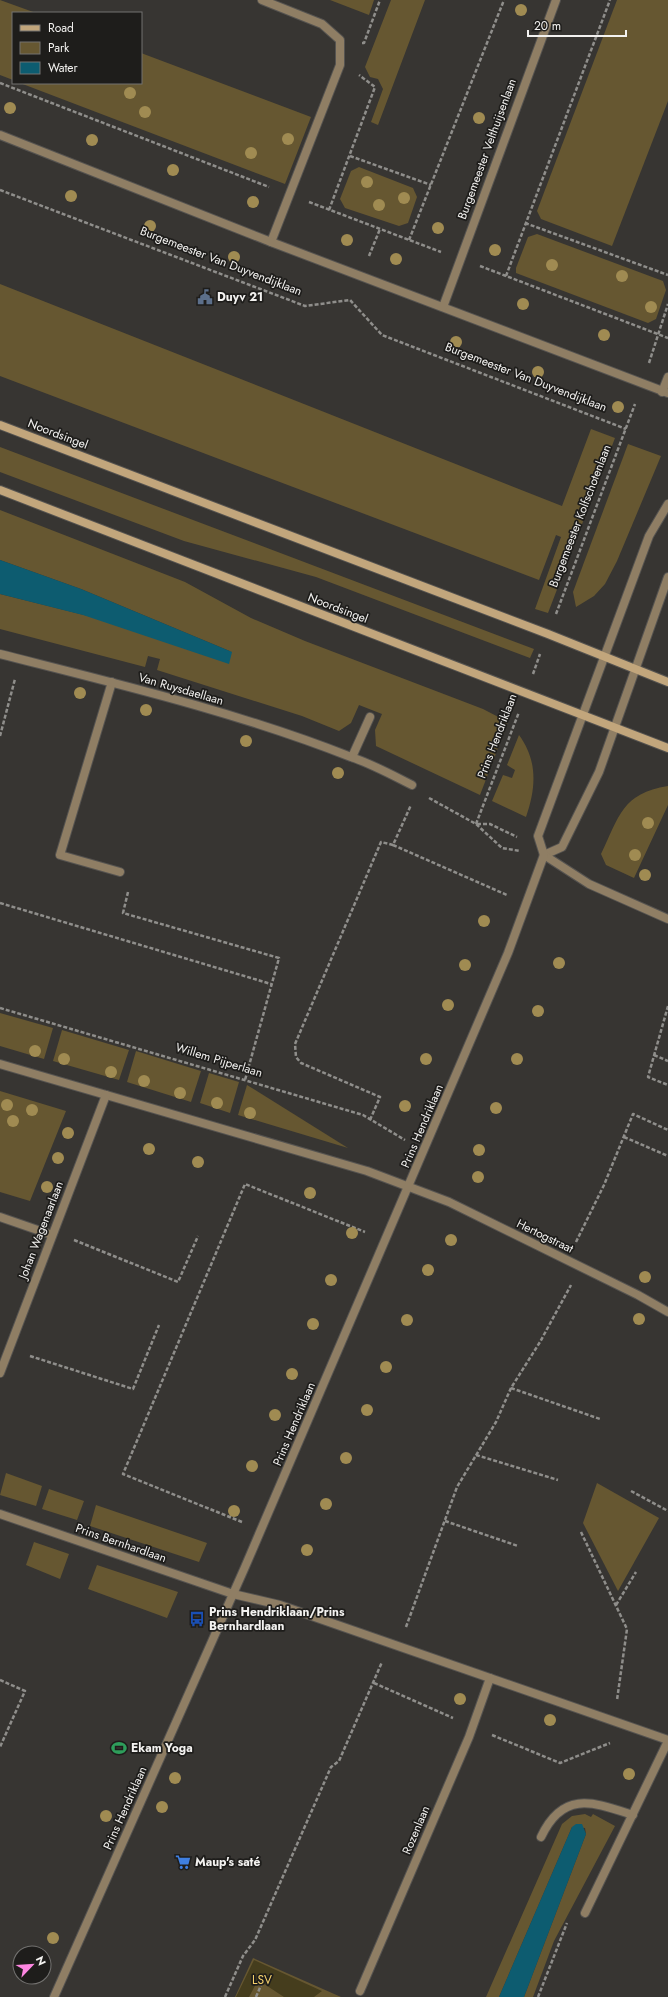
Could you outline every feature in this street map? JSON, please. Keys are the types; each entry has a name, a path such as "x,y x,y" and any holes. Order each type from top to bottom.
{"main road":[{"name":"Noordsingel","path":"0,425 548,634 668,682"},
{"name":"Noordsingel","path":"0,490 668,748"}],"street":[{"path":"262,0 322,24 340,40 340,65 271,242"},
{"name":"Burgemeester Velthuijsenlaan","path":"443,307 556,0"},
{"path":"0,135 271,242 665,392 668,377"},
{"path":"668,504 649,536 538,836 544,855 590,884 668,919"},
{"path":"544,855 562,847 599,772 668,577"},
{"name":"Van Ruysdaellaan","path":"0,654 215,710 352,757 412,785"},
{"path":"112,682 60,855 120,872"},
{"path":"352,757 370,717"},
{"name":"Prins Hendriklaan","path":"54,1997 233,1594 409,1187 508,953 544,855"},
{"path":"0,1064 367,1172 409,1187"},
{"name":"Johan Wagenaarlaan","path":"0,1373 106,1095"},
{"name":"Hertogstraat","path":"409,1187 449,1202 582,1267 668,1312"},
{"path":"0,1217 52,1235"},
{"name":"Prins Bernhardlaan","path":"0,1514 233,1594"},
{"path":"233,1594 280,1605 668,1740 585,1913"},
{"name":"Rozenlaan","path":"360,1990 473,1727 490,1678"},
{"path":"541,1837 547,1824 555,1815 565,1807 578,1802 596,1803 633,1815"}],"path":[{"path":"362,51 380,0"},
{"path":"409,240 504,0"},
{"path":"506,276 610,0"},
{"path":"340,40 364,43"},
{"path":"329,210 376,87 356,73"},
{"path":"0,83 329,210 668,338"},
{"path":"350,156 431,185"},
{"name":"Burgemeester Van Duyvendijklaan","path":"0,190 305,306 350,300 382,335 626,429"},
{"path":"525,223 668,276"},
{"path":"643,384 668,304"},
{"name":"Burgemeester Kolfschotenlaan","path":"540,656 643,384"},
{"name":"Prins Hendriklaan","path":"476,824 540,656"},
{"path":"0,736 20,659"},
{"path":"412,785 417,792 476,824 502,848 544,855"},
{"path":"393,845 417,792"},
{"path":"476,824 490,824 512,834 544,855"},
{"path":"370,1120 380,1097 301,1063 296,1057 295,1044 381,842 393,845 526,903"},
{"path":"120,872 129,888 122,913 279,958 245,1080"},
{"path":"0,903 271,984"},
{"path":"668,1006 648,1076 668,1085"},
{"name":"Willem Pijperlaan","path":"0,1008 363,1115 424,1152"},
{"path":"654,1055 668,1061"},
{"path":"567,1260 604,1185 632,1114 668,1130"},
{"path":"624,1137 668,1156"},
{"path":"261,1529 123,1474 245,1184 386,1240"},
{"path":"52,1235 75,1241 178,1282 198,1236"},
{"path":"225,1997 243,1956 255,1940 331,1767 339,1761 374,1683 395,1628 404,1632 457,1487 496,1422 511,1388 540,1342 582,1267"},
{"path":"8,1350 133,1389 159,1326"},
{"path":"511,1388 600,1419"},
{"path":"476,1455 558,1480"},
{"path":"631,1491 668,1511"},
{"path":"444,1521 518,1546"},
{"path":"581,1532 627,1629 617,1699 610,1719"},
{"path":"616,1606 636,1572"},
{"path":"0,1680 25,1691 0,1747"},
{"path":"374,1683 473,1727 560,1763 614,1742"},
{"path":"538,1997 567,1923 585,1913"},
{"path":"256,1997 262,1983"}],"green space":[{"path":"0,0 33,12 12,12 12,80 0,75"},
{"path":"330,0 374,0 369,15"},
{"path":"391,0 425,0 378,125 371,122 383,89 378,79 370,77 365,67"},
{"path":"617,0 668,0 668,101 612,246 541,219 537,211"},
{"path":"142,53 311,117 285,184 23,84 142,84"},
{"path":"359,167 413,188 417,197 408,223 399,226 345,208 340,199 351,171"},
{"path":"537,234 663,281 666,290 656,319 648,323 516,273 516,268 528,237"},
{"path":"0,284 562,506 591,429 615,438 548,613 535,609 561,537 556,535 539,580 0,376"},
{"path":"628,444 661,456 617,561 605,584 594,596 576,607 573,592"},
{"path":"0,447 534,649 530,658 316,577 184,541 0,472"},
{"path":"0,510 185,582 251,618 305,641 483,709 508,722 480,795 376,746 375,730 382,714 359,705 351,723 339,731 302,716 157,670 160,659 148,656 145,667 0,629 0,594 232,652 81,589 0,560"},
{"path":"519,735 530,755 533,775 532,796 526,817 492,801 503,775 512,778 515,770 507,765"},
{"path":"668,786 668,805 634,878 606,865 601,854 618,818 624,809 631,801 641,794 653,789"},
{"path":"0,1013 53,1028 44,1059 0,1046"},
{"path":"62,1030 129,1050 119,1080 53,1061"},
{"path":"136,1051 201,1071 191,1102 127,1082"},
{"path":"209,1073 239,1082 230,1113 200,1103"},
{"path":"247,1085 348,1148 238,1115"},
{"path":"0,1091 66,1111 30,1201 0,1192"},
{"path":"6,1473 42,1486 36,1506 0,1495"},
{"path":"597,1483 659,1518 618,1591 583,1523"},
{"path":"49,1489 84,1501 77,1520 42,1509"},
{"path":"96,1505 207,1543 199,1562 90,1526"},
{"path":"34,1542 69,1554 60,1579 26,1565"},
{"path":"97,1565 178,1592 167,1618 88,1589"},
{"path":"585,1814 591,1817 593,1814 615,1826 554,1941 533,1997 524,1997 586,1834 585,1828 572,1827 499,1997 486,1997 562,1824 572,1816"},
{"name":"LSV","path":"253,1958 341,1997 235,1997"}],"sand":[{"name":"LSV","path":"254,1960 322,1991 314,1997 284,1997 258,1980 249,1997 236,1997"}],"water":[{"path":"0,560 81,589 232,652 229,664 83,615 0,594"},
{"path":"576,1824 582,1824 586,1834 524,1997 499,1997 572,1827"}],"place":[{"name":"Duyv 21","path":"205,297"},
{"name":"Prins Hendriklaan/Prins Bernhardlaan","path":"197,1619"},
{"name":"Ekam Yoga","path":"119,1748"},
{"name":"Maup's saté","path":"183,1862"}]}
